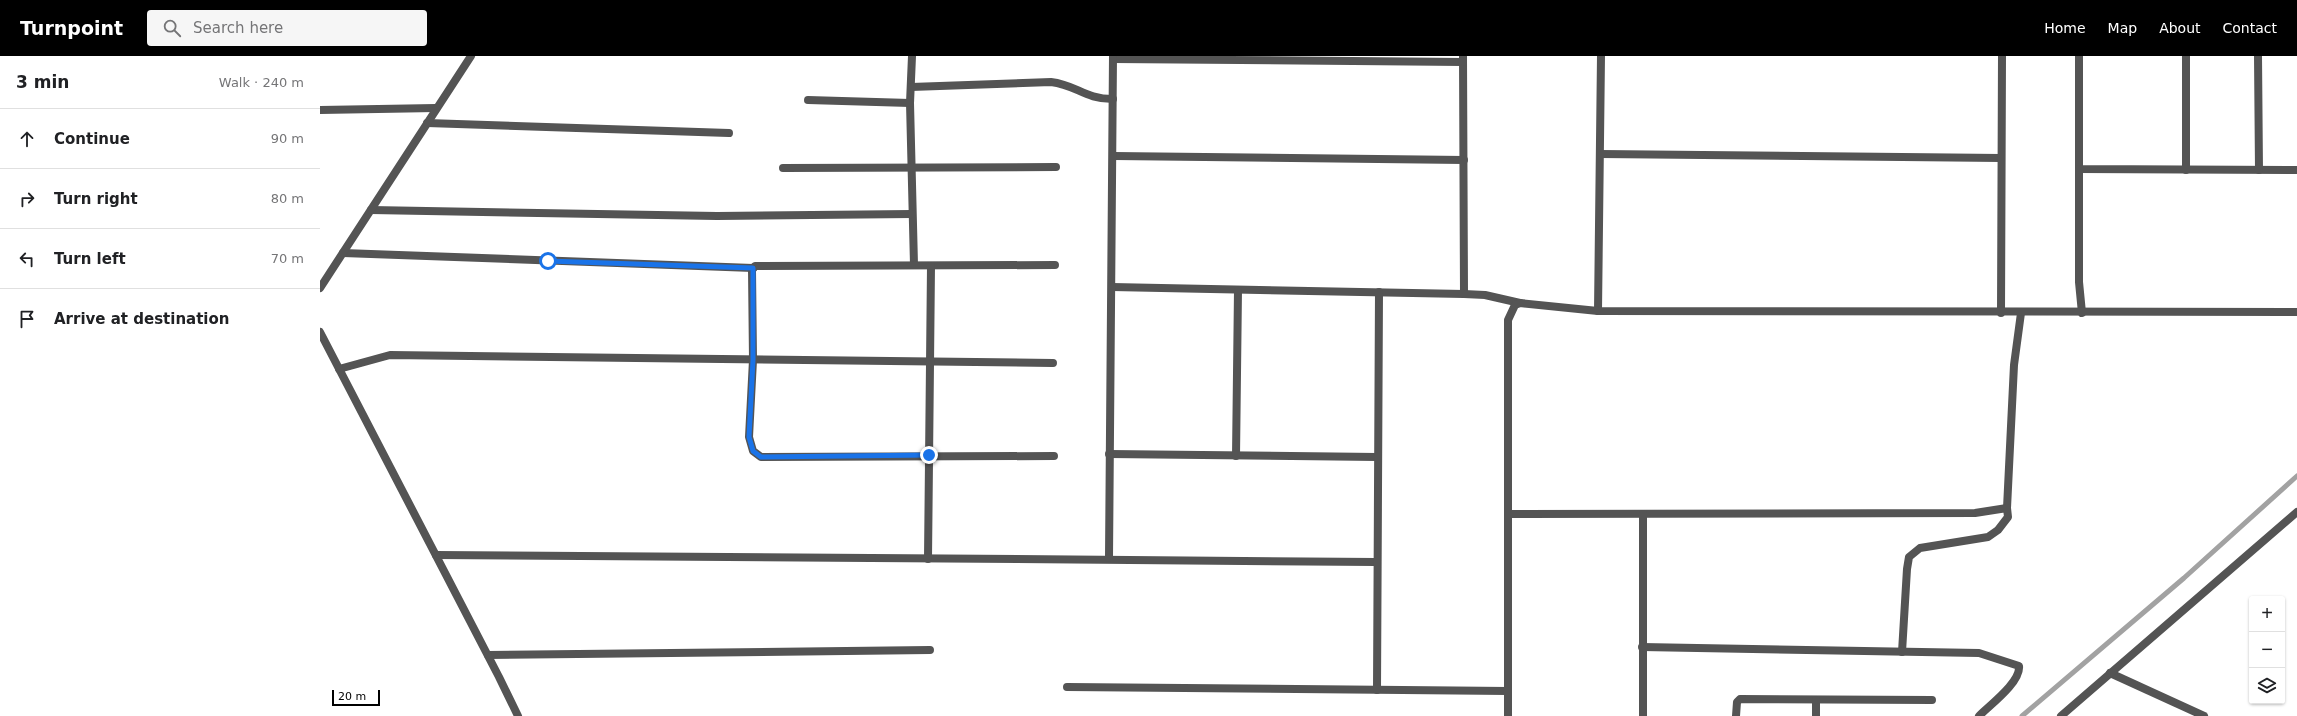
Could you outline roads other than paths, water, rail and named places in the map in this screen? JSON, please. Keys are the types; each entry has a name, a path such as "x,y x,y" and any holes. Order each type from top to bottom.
{"street":[{"path":"320,288 471,56"},
{"path":"912,56 910,103 914,265"},
{"path":"1598,311 1601,56"},
{"path":"2001,313 2002,56"},
{"path":"2079,56 2079,282 2082,313"},
{"path":"2186,56 2186,170"},
{"path":"2258,56 2259,170"},
{"path":"1109,558 1109,454 1114,156 1112,99 1113,58 1463,59 1464,294"},
{"path":"911,87 1051,82 1065,84 1088,96 1112,99"},
{"path":"808,100 910,103"},
{"path":"320,110 436,108"},
{"path":"427,123 729,133"},
{"path":"1600,154 2001,158"},
{"path":"1114,156 1464,160"},
{"path":"783,168 1056,168"},
{"path":"2079,169 2297,170"},
{"path":"371,210 716,216 912,214"},
{"path":"343,252 753,268 757,265 1054,265"},
{"path":"928,559 932,362 931,266"},
{"path":"753,268 753,360 749,437 753,451 761,457 929,455 1054,456"},
{"path":"1112,287 1485,295 1520,303 1598,311 2001,313 2297,312"},
{"path":"1236,456 1238,290"},
{"path":"1377,690 1376,562 1379,292"},
{"path":"1508,716 1508,320 1511,310 1515,305 1520,303"},
{"path":"1902,652 1909,557 1920,548 1988,537 1998,530 2008,517 2007,508 2014,365 2021,313"},
{"path":"320,332 488,655 518,716"},
{"path":"339,369 390,355 1053,363"},
{"path":"1109,454 1377,457"},
{"path":"1509,514 1975,513 2007,508"},
{"path":"2061,716 2297,512"},
{"path":"1643,514 1643,716"},
{"path":"436,555 928,559 1109,558 1376,562"},
{"path":"1642,647 1980,653 2019,666 2017,677 1979,716"},
{"path":"488,655 930,650"},
{"path":"2110,673 2204,716"},
{"path":"1067,688 1508,691"},
{"path":"1736,716 1737,702 1740,699 1932,700"},
{"path":"1816,700 1816,716"}],"waterway":[{"path":"2022,716 2184,578 2297,476"}]}
